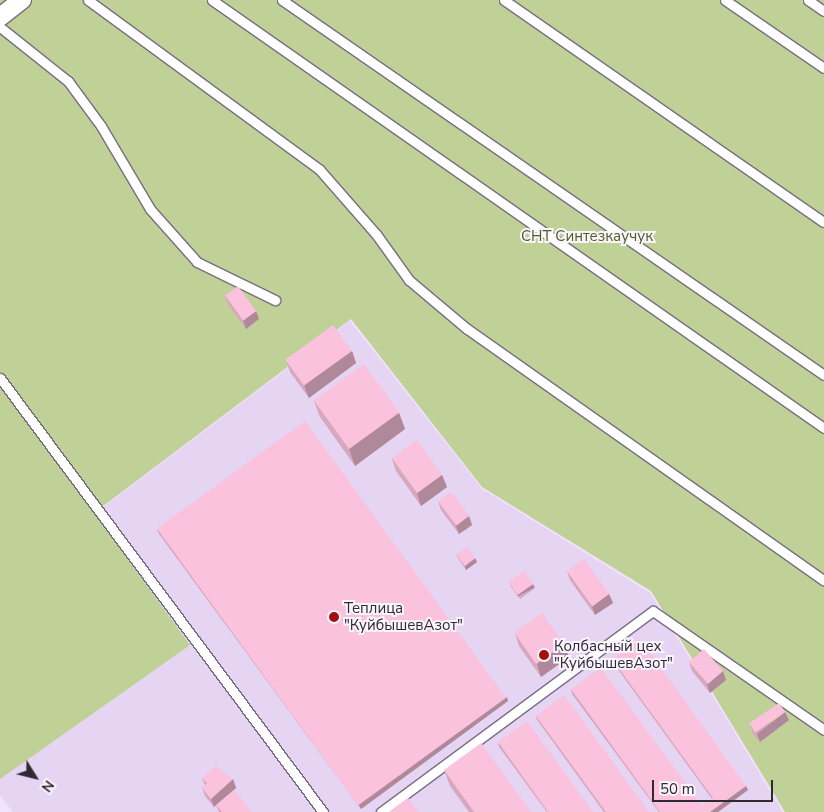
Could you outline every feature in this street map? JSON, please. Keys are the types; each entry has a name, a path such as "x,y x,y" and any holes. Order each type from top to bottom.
{"street":[{"path":"0,17 22,0"}],"lane":[{"path":"88,0 319,169 376,234 409,280 466,328 824,581"},
{"path":"212,0 824,428"},
{"path":"282,0 824,375"},
{"path":"504,0 824,222"},
{"path":"725,0 824,68"},
{"path":"808,0 824,11"},
{"path":"0,28 68,81 101,126 150,210 197,262 275,300"},
{"path":"0,378 323,812"},
{"path":"381,812 653,611 824,730"}],"shaded area":[{"path":"350,321 482,489 650,593 783,812 13,812 0,795 0,585"}],"green space":[{"name":"СНТ Синтезкаучук","path":"0,0 824,0 824,812 785,812 651,591 482,487 351,319 94,513 190,645 0,779"}],"building":[{"path":"238,286 256,311 243,320 225,295"},
{"path":"333,325 352,351 304,386 285,360"},
{"path":"364,364 399,413 349,449 314,400"},
{"name":"Теплица \"КуйбышевАзот\"","path":"305,421 506,698 358,805 157,529"},
{"path":"417,440 442,475 417,493 392,458"},
{"path":"451,492 469,516 456,526 438,502"},
{"path":"467,547 475,558 465,566 456,555"},
{"path":"584,559 609,594 592,606 567,571"},
{"path":"524,571 533,584 518,595 508,582"},
{"path":"542,613 564,644 536,664 514,633"},
{"path":"640,639 746,786 710,812 660,812 571,689 601,668 702,806 713,798 612,659"},
{"path":"704,649 723,671 708,684 689,662"},
{"path":"564,695 649,812 606,812 536,716"},
{"path":"779,703 785,712 755,732 749,723"},
{"path":"527,721 593,812 548,812 498,742"},
{"path":"481,743 531,812 474,812 444,770"},
{"path":"216,766 233,779 211,799 202,788 207,783 202,778"},
{"path":"234,790 252,812 222,812 216,805"},
{"path":"408,798 418,812 389,812"}],"place":[{"name":"Теплица \"КуйбышевАзот\"","path":"334,617"},
{"name":"Колбасный цех \"КуйбышевАзот\"","path":"544,655"}]}
